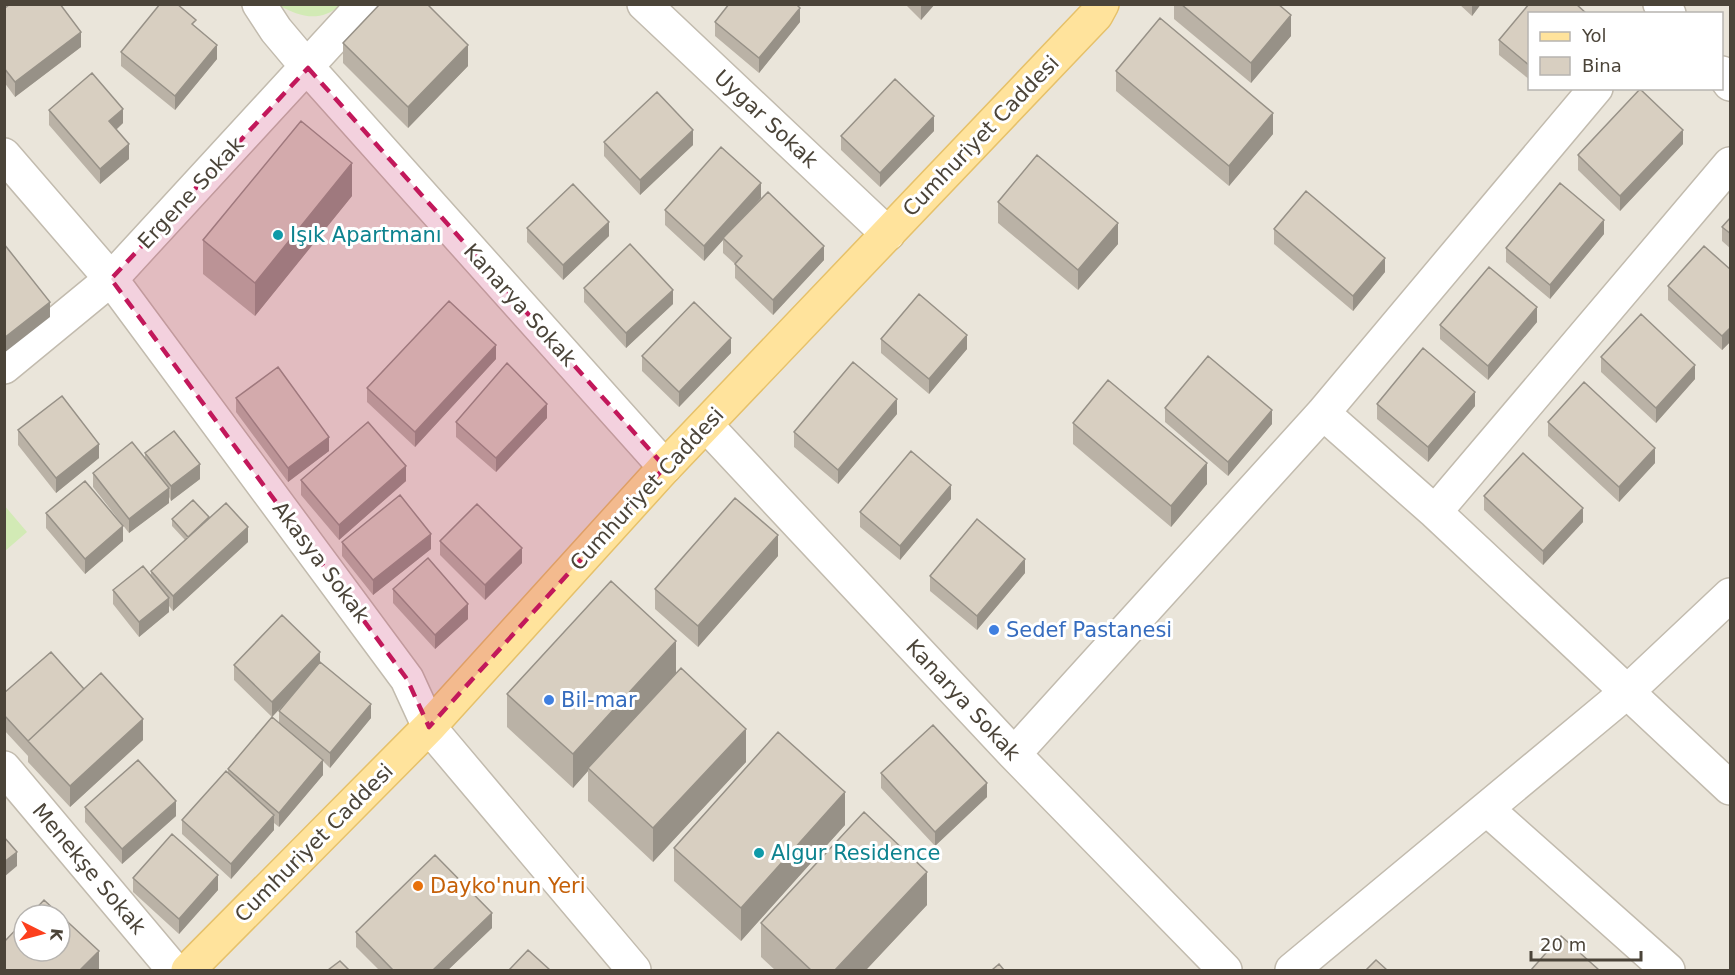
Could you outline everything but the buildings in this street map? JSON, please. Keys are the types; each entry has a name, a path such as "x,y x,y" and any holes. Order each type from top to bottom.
{"main road":[{"name":"Cumhuriyet Caddesi","path":"188,970 429,727 665,467 888,234 1094,8"}],"street":[{"name":"Kanarya Sokak","path":"259,4 276,30 308,68 665,467"},
{"name":"Ergene Sokak","path":"4,367 111,279 308,68 364,4"},
{"name":"Uygar Sokak","path":"644,4 888,234"},
{"path":"1014,754 1323,413 1594,90"},
{"name":"Akasya Sokak","path":"4,154 111,279 407,679 429,727 634,970"},
{"path":"1435,512 1731,164"},
{"path":"1323,413 1435,512 1731,788"},
{"name":"Kanarya Sokak","path":"706,425 1014,754 1225,970"},
{"path":"1293,970 1628,692 1731,595"},
{"name":"Menekşe Sokak","path":"4,768 174,970"},
{"path":"1488,810 1668,970"}],"highlighted area":[{"path":"308,68 665,467 429,727 407,679 111,279"}],"shaded area":[{"path":"5,5 1730,5 1730,970 5,970"}],"green space":[{"path":"278,5 341,5 325,14 310,16 294,13"},
{"path":"4,505 27,532 5,551 4,551"}],"place":[{"name":"Işık Apartmanı","path":"278,235"},
{"name":"Sedef Pastanesi","path":"994,630"},
{"name":"Bil-mar","path":"549,700"},
{"name":"Algur Residence","path":"759,853"},
{"name":"Dayko'nun Yeri","path":"418,886"}]}
